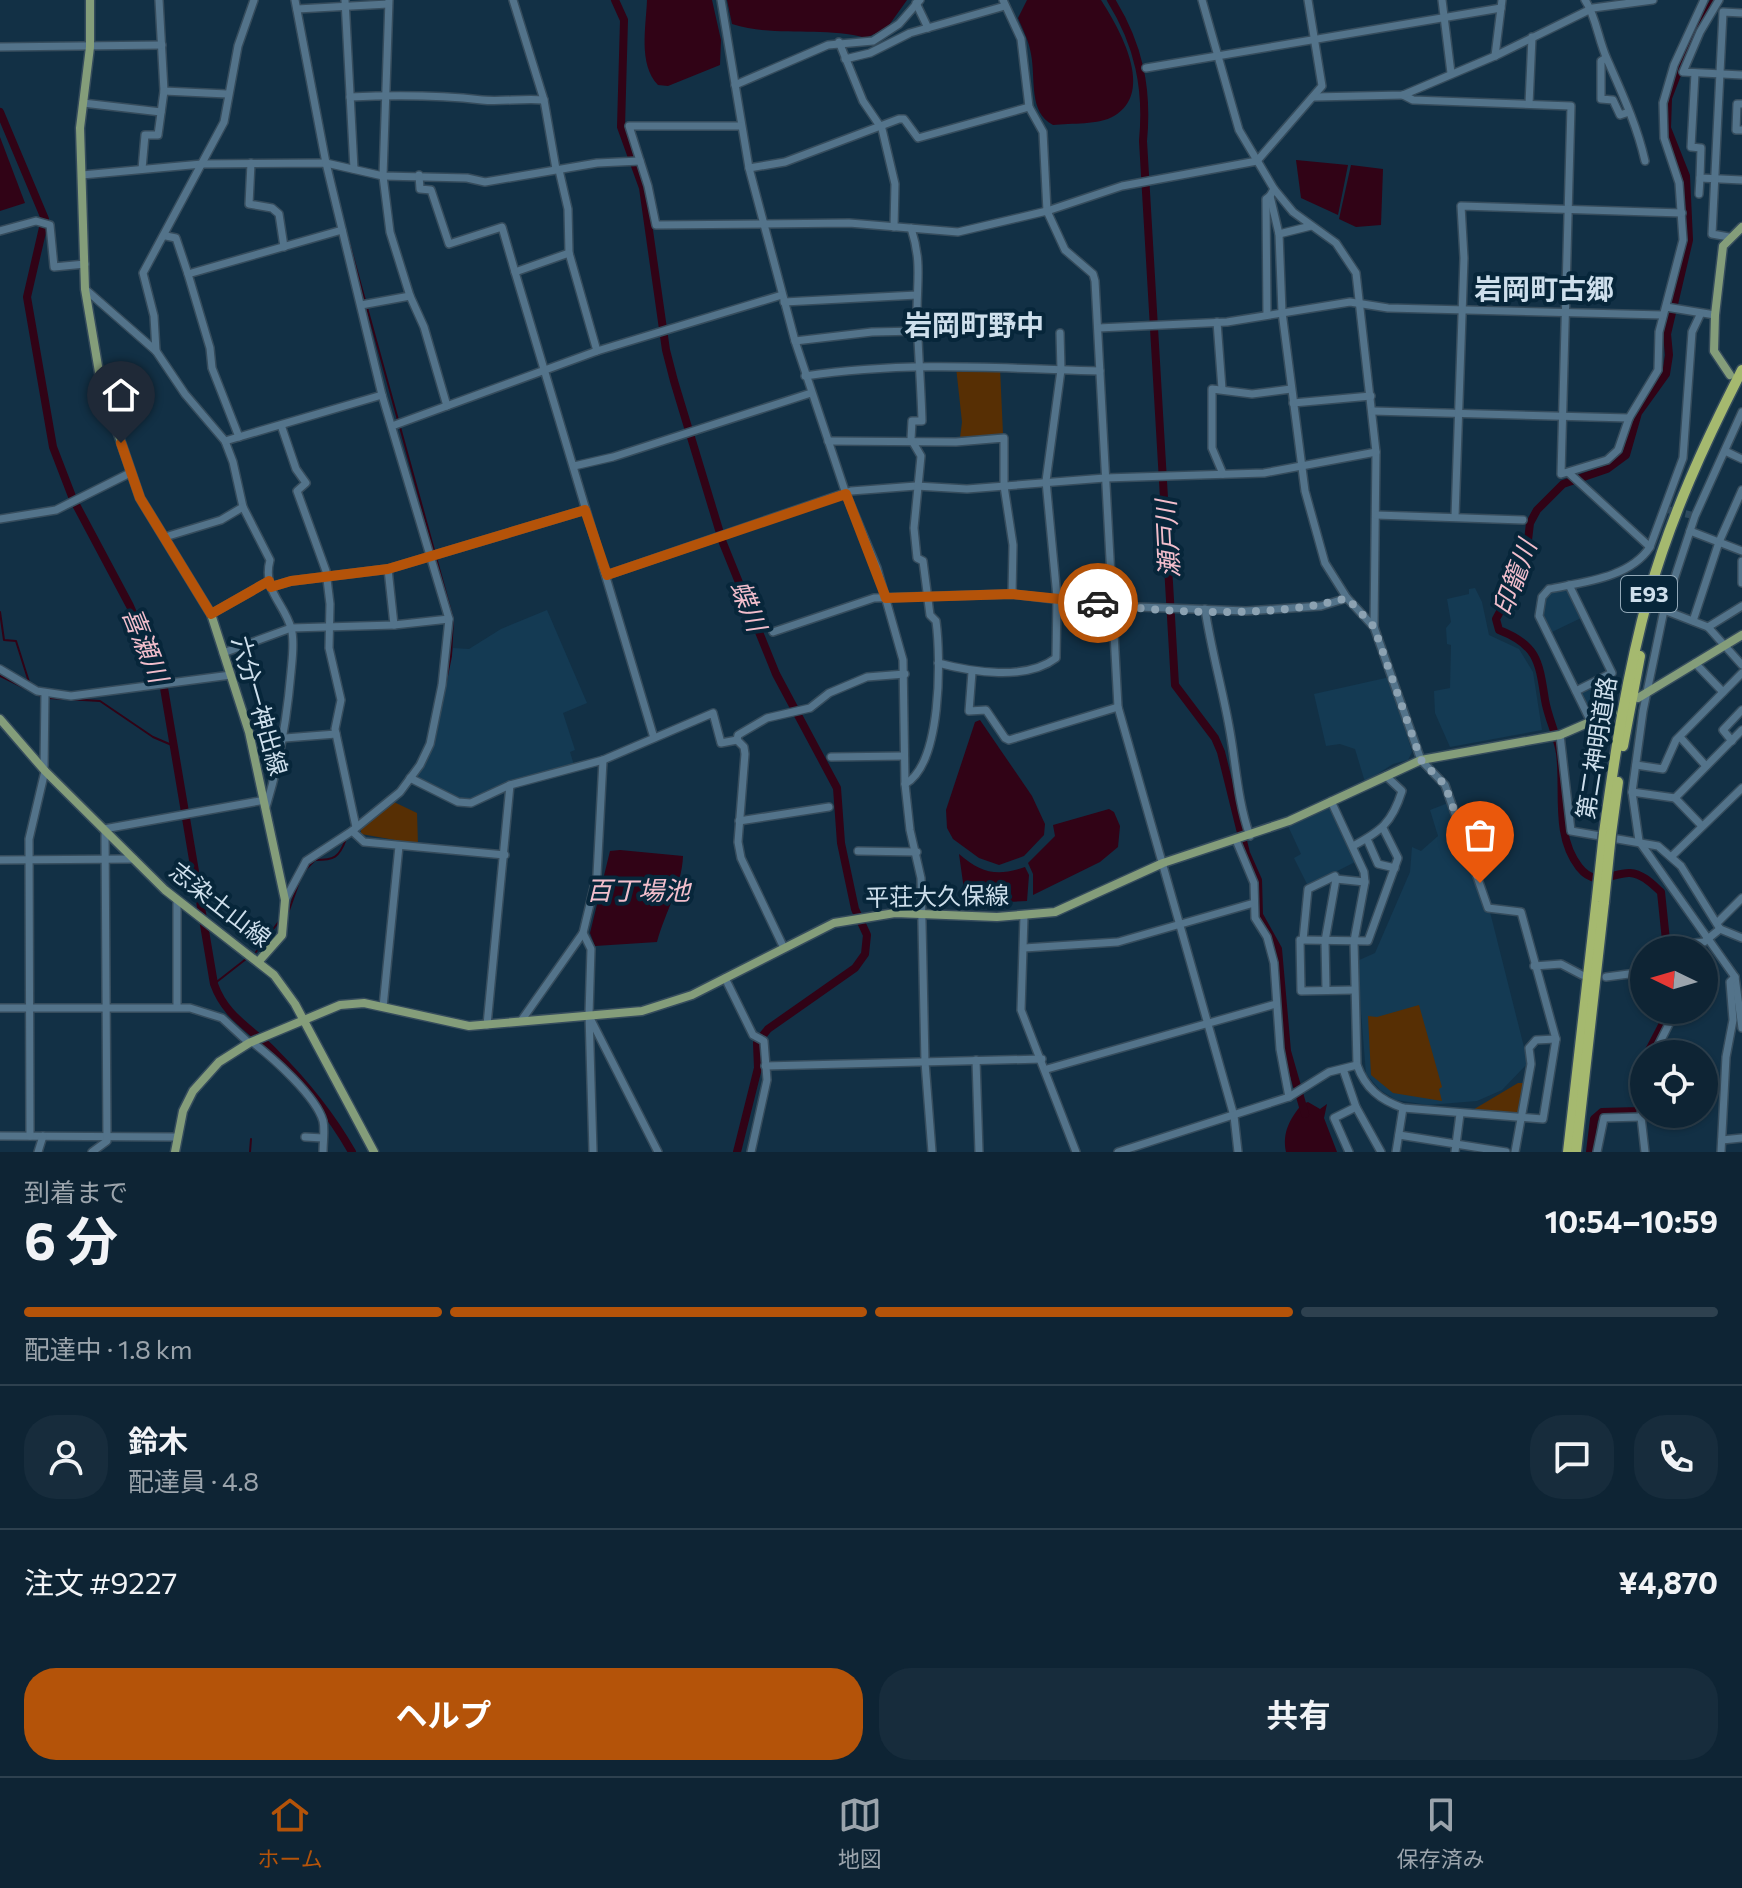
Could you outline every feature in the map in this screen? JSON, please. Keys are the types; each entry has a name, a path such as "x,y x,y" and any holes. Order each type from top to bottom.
{"highway":[{"name":"第二神明道路","path":"1576,1152 1623,704 1650,592 1684,492 1742,370"},
{"name":"第二神明道路","path":"1608,833 1623,743 1655,597 1691,493 1742,385"},
{"name":"第二神明道路","path":"1568,1152 1601,900"}],"main road":[{"name":"六分一神出線","path":"90,0 90,47 83,103 85,289 101,384 140,498 211,614 231,675 265,804 285,900 282,935 259,961"},
{"path":"1730,375 1714,351 1715,315 1720,257 1729,237 1742,227"},
{"path":"1638,698 1742,635"},
{"name":"平荘大久保線","path":"175,1152 183,1111 206,1075 251,1042 353,1003 383,1007 450,1024 487,1025 642,1011 673,1003 815,930 856,918 895,913 920,916 1024,916 1055,912 1163,863 1243,838 1421,760 1557,736 1592,724 1613,712"},
{"name":"志染土山線","path":"0,719 45,770 177,900 259,961 288,992 374,1152"}],"street":[{"path":"142,169 145,135 158,135 164,91 159,0"},
{"path":"156,351 154,316 143,273 166,236 224,122 227,94 254,0"},
{"path":"285,900 306,861 354,829 400,792 430,744 442,685 449,619 382,395 326,163 295,0"},
{"path":"513,0 544,100 568,209 569,253 597,351"},
{"path":"721,0 749,168 783,299 805,376 886,598 905,674 905,784 910,830 917,852 929,1150"},
{"path":"1202,0 1239,130 1272,192 1279,234 1282,312 1291,389 1302,466 1320,552 1347,598 1374,627"},
{"path":"741,126 629,126 656,225 763,223 958,232 1047,211 1143,181 1257,161 1322,86 1308,0"},
{"path":"1442,0 1451,73"},
{"path":"1585,0 1593,8 1595,28 1645,161"},
{"path":"1314,97 1403,95 1495,56 1593,8 1653,0"},
{"path":"1403,95 1413,100 1571,106 1561,474 1569,473 1607,460 1618,450 1629,418 1658,370 1683,240 1677,169 1664,138 1663,103 1674,65 1704,0"},
{"path":"1719,0 1720,74 1712,234 1729,237"},
{"path":"735,85 839,42 873,41 899,24 918,1"},
{"path":"918,1 928,28"},
{"path":"297,9 388,2 388,95 383,176 390,232 410,296 424,327 447,406"},
{"path":"345,3 354,169"},
{"path":"845,59 870,53 900,37 1004,3 1021,39 1029,107 1043,132 1047,211 1065,250 1093,274 1118,707 1234,1116 1238,1152"},
{"path":"1146,68 1444,17 1502,4 1495,56"},
{"path":"1719,11 1742,13"},
{"path":"1719,11 1700,32 1683,72 1742,75"},
{"path":"1529,104 1532,37"},
{"path":"839,42 863,101 880,124 895,184 894,227"},
{"path":"0,47 162,45"},
{"path":"1606,58 1601,61 1601,99 1613,100 1620,115 1629,112"},
{"path":"1695,73 1691,147 1701,148 1699,194"},
{"path":"164,91 227,94"},
{"path":"350,97 388,95 544,100"},
{"path":"83,103 161,112"},
{"path":"1742,104 1737,104 1736,130 1742,130"},
{"path":"749,168 785,162 880,124 904,119 918,138 1029,107"},
{"path":"82,175 202,164 326,163 383,176 419,175 485,182 558,169 640,161"},
{"path":"251,163 249,204 272,208 279,214 284,247"},
{"path":"419,175 420,189 431,190 449,244 502,227 654,738"},
{"path":"1700,178 1742,180"},
{"path":"1272,192 1293,212 1336,243 1349,258 1356,273 1362,303 1376,452 1374,627 1421,760 1445,785 1488,908 1521,912 1556,1039 1543,1119 1403,1108 1387,1103 1373,1092 1357,1065 1354,990 1354,941 1365,882 1353,846 1331,801"},
{"path":"1267,315 1264,237 1266,199 1272,192"},
{"path":"1455,517 1464,223 1461,206 1682,213"},
{"path":"0,231 39,222 50,225 54,267 85,264"},
{"path":"1279,234 1311,226"},
{"path":"905,784 922,770 928,750 938,663 936,621 930,615 923,561 917,558 915,544 916,486 921,456 911,439 912,421 922,421 922,367 917,295 920,248 911,228"},
{"path":"188,274 342,230"},
{"path":"166,236 176,238 210,348 212,368 239,437"},
{"path":"515,272 569,253"},
{"path":"85,289 156,351 185,394 225,441 243,507 270,560 266,574 291,628 285,738 265,804 191,813 105,830 107,1141 92,1152"},
{"path":"392,426 597,351 783,299 917,295"},
{"path":"361,305 410,296"},
{"path":"1098,328 1217,322 1362,303 1388,308 1566,313 1668,310 1715,315"},
{"path":"1592,724 1539,616 1542,597 1549,589 1627,569 1643,558 1650,547 1683,458 1692,332 1700,315"},
{"path":"1217,322 1222,389"},
{"path":"795,341 872,332 918,331"},
{"path":"938,663 972,672 1016,671 1054,661 1057,597 1046,481 1061,370 1060,333"},
{"path":"805,376 922,367 1001,365 1100,371"},
{"path":"1223,474 1212,448 1212,389 1252,394 1291,389"},
{"path":"574,466 613,457 811,393"},
{"path":"225,441 382,395"},
{"path":"1293,403 1371,396"},
{"path":"1372,411 1629,418"},
{"path":"1708,936 1647,857 1639,841 1632,792 1647,692 1664,610 1690,531 1742,412"},
{"path":"281,425 296,469 306,483 297,491 306,509 330,604 328,628 341,700 335,715 336,734 354,829 364,842 505,855"},
{"path":"828,441 911,439 956,442 1004,438 1004,486 1013,545 1012,594"},
{"path":"1725,451 1742,459"},
{"path":"607,575 846,494 916,486 967,489 1046,481 1264,473 1376,452"},
{"path":"0,519 56,510 130,473"},
{"path":"1569,473 1650,547"},
{"path":"1693,621 1719,542 1742,490"},
{"path":"165,537 221,520 243,507"},
{"path":"211,614 270,584 388,569 585,510"},
{"path":"1376,515 1523,520"},
{"path":"1690,531 1742,551"},
{"path":"1742,561 1742,583"},
{"path":"388,569 394,625"},
{"path":"1569,585 1612,673 1576,691"},
{"path":"773,632 862,600 886,598 1012,594 1112,606 1273,610 1321,606 1347,598"},
{"path":"1708,627 1742,606"},
{"path":"1205,609 1212,658 1228,721 1243,838 1254,883 1255,918 1267,937 1274,963 1276,1004 1289,1097"},
{"path":"1664,610 1708,627 1742,665"},
{"path":"223,653 291,628 394,625 449,619"},
{"path":"1695,663 1723,692"},
{"path":"0,669 45,696 88,696 231,675"},
{"path":"972,672 969,711 986,710 1009,740 1118,707"},
{"path":"1636,765 1663,769 1680,737 1742,673"},
{"path":"737,740 738,735 767,718 810,708 843,686 867,677 905,674"},
{"path":"30,1136 29,839 45,770 45,696"},
{"path":"1732,741 1723,730 1742,710"},
{"path":"410,778 465,804 510,785 603,760 713,713 721,743 737,740"},
{"path":"1675,798 1742,730"},
{"path":"285,738 336,734"},
{"path":"1557,736 1571,831 1658,846 1672,856 1719,926 1742,938"},
{"path":"1680,737 1706,766"},
{"path":"737,740 744,747 745,754 739,821 741,858 783,946"},
{"path":"831,757 904,756"},
{"path":"521,1021 583,933 597,875 603,760"},
{"path":"1353,846 1384,830 1402,791 1386,776"},
{"path":"487,1025 510,785"},
{"path":"1672,856 1742,788"},
{"path":"1632,792 1675,798 1702,826"},
{"path":"739,821 829,807"},
{"path":"1303,940 1368,941 1398,858 1384,830"},
{"path":"1367,839 1378,864 1395,868"},
{"path":"383,1007 399,846"},
{"path":"858,851 917,852"},
{"path":"0,860 134,859"},
{"path":"1354,990 1301,991 1300,940 1303,940 1308,889 1335,876 1336,879 1365,882"},
{"path":"1326,990 1325,941 1336,879"},
{"path":"1712,936 1742,898"},
{"path":"177,900 177,1007"},
{"path":"1024,948 1099,945 1254,903"},
{"path":"1024,916 1021,1010 1047,1069 1076,1152"},
{"path":"583,933 591,949 589,1016 593,1152"},
{"path":"1718,951 1735,977 1742,1028"},
{"path":"1534,966 1561,964 1582,975"},
{"path":"1606,977 1630,974"},
{"path":"1721,1152 1726,1057 1733,1020 1730,982 1735,977"},
{"path":"725,978 753,1035 764,1041 764,1103 751,1152"},
{"path":"1047,1069 1276,1004"},
{"path":"0,1008 177,1007 222,1018 303,1091 322,1119 323,1152"},
{"path":"589,1016 658,1152"},
{"path":"1515,1152 1531,1064 1529,1048 1536,1040 1556,1039"},
{"path":"765,1066 1042,1059"},
{"path":"976,1060 979,1152"},
{"path":"1118,1152 1289,1097 1329,1072 1357,1065"},
{"path":"1343,1069 1356,1107 1381,1152"},
{"path":"1349,1152 1334,1118 1356,1107"},
{"path":"1396,1152 1403,1108"},
{"path":"1455,1148 1460,1114"},
{"path":"1597,1152 1604,1118 1630,1117"},
{"path":"1642,1128 1645,1152"},
{"path":"1399,1135 1427,1139 1455,1148 1506,1152"},
{"path":"0,1136 176,1137"},
{"path":"38,1152 43,1136"},
{"path":"305,1137 323,1138"},
{"path":"1722,1140 1742,1138"},
{"path":"1425,1152 1427,1139"}],"shaded area":[{"path":"956,367 1000,368 1003,434 960,438 962,422"},
{"path":"1475,588 1482,602 1489,635 1519,649 1533,672 1542,730 1450,747 1435,713 1434,691 1450,688 1451,645 1447,644 1446,628 1451,622 1447,599 1469,594 1469,589"},
{"path":"1566,588 1581,618 1550,633 1541,614 1544,599 1554,590"},
{"path":"547,610 587,703 563,713 575,750 570,752 574,765 464,802 422,782 416,777 433,746 453,648 469,649 501,629"},
{"path":"1616,675 1609,710 1593,719 1582,692"},
{"path":"1390,677 1412,752 1408,760 1393,764 1365,782 1355,749 1340,744 1326,746 1314,694"},
{"path":"394,802 417,813 418,844 361,834 361,828"},
{"path":"1448,803 1490,912 1528,1063 1502,1090 1477,1101 1428,1105 1396,1100 1380,1090 1366,1074 1357,961 1375,953 1410,872 1412,847 1421,851 1438,836 1430,810"},
{"path":"1329,808 1355,862 1308,886 1294,858 1301,854 1288,826"},
{"path":"1419,1005 1442,1087 1439,1089 1442,1101 1393,1093 1371,1075 1368,1016 1377,1017"},
{"path":"1518,1083 1524,1083 1518,1114 1471,1111"}],"water":[{"path":"647,0 712,0 721,40 720,65 668,86 658,85 645,56"},
{"path":"727,0 907,0 887,28 866,38 765,30 732,24"},
{"path":"1027,0 1101,0 1124,43 1133,76 1132,92 1126,105 1114,116 1093,122 1053,125 1045,119 1036,103 1030,49 1018,18"},
{"path":"0,137 25,203 0,211"},
{"path":"1296,160 1348,165 1338,215 1301,198"},
{"path":"1351,165 1383,169 1381,225 1356,227 1339,219"},
{"path":"980,720 1032,796 1045,824 1044,835 1024,856 999,865 979,858 953,839 947,828 946,810 975,722"},
{"path":"1109,809 1114,812 1120,826 1118,847 1100,862 1033,895 1033,874 1028,863 1055,836 1053,825"},
{"name":"百丁場池","path":"610,851 683,856 680,878 657,942 595,946 590,933"},
{"path":"959,854 990,871 1006,872 1025,867 1029,875 1027,901 966,904"},
{"path":"1308,1102 1320,1109 1327,1104 1324,1118 1337,1152 1286,1152 1288,1126 1302,1104"}],"waterway":[{"name":"蝶川","path":"615,0 624,20 621,127 643,188 666,350 674,381 723,543 776,674 837,788 841,843 855,909 867,935 865,954 855,968 768,1029 757,1043 758,1068 737,1152"},
{"name":"瀬戸川","path":"1111,0 1135,51 1144,103 1143,141 1175,685 1215,738 1221,752 1246,853 1258,880 1259,915 1278,949 1287,1051 1305,1114"},
{"name":"印籠川","path":"1666,936 1661,892 1635,874 1592,877 1585,874 1571,854 1563,827 1560,753 1546,707 1538,665 1522,642 1499,630 1496,619 1525,566 1530,523 1537,510 1563,484 1607,469 1626,455 1638,413 1666,374 1669,355 1667,334 1689,240 1686,176 1667,128 1668,98 1693,33 1715,0"},
{"name":"喜瀬川","path":"0,112 45,219 27,297 53,447 73,499 130,606 163,682 214,984 225,1006 307,1088 352,1152"},
{"path":"345,228 453,619 451,656 434,741"},
{"path":"0,612 4,640 16,641 29,682"},
{"path":"0,676 43,697"},
{"path":"49,698 100,701 153,737 174,746"},
{"path":"305,870 315,860 335,857 346,839"},
{"path":"288,913 300,879"},
{"path":"256,952 280,920"},
{"path":"214,984 246,959"},
{"name":"印籠川","path":"1654,1040 1663,1024"},
{"name":"印籠川","path":"1590,1152 1594,1119 1602,1112 1630,1111"},
{"path":"250,1152 251,1139"}],"tunnel":[{"path":"1665,509 1695,516"}],"way so far":[{"path":"1098,603 1246,611 1321,606 1347,598 1374,627 1393,672 1421,760 1445,785 1480,883"}],"district":[{"name":"岩岡町古郷","path":"1544,289"},
{"name":"岩岡町野中","path":"974,325"}],"route":[{"path":"121,443 140,498 211,614 269,581 271,587 291,581 388,569 585,510 607,575 846,494 886,598 962,597 996,593 1098,603"}]}
